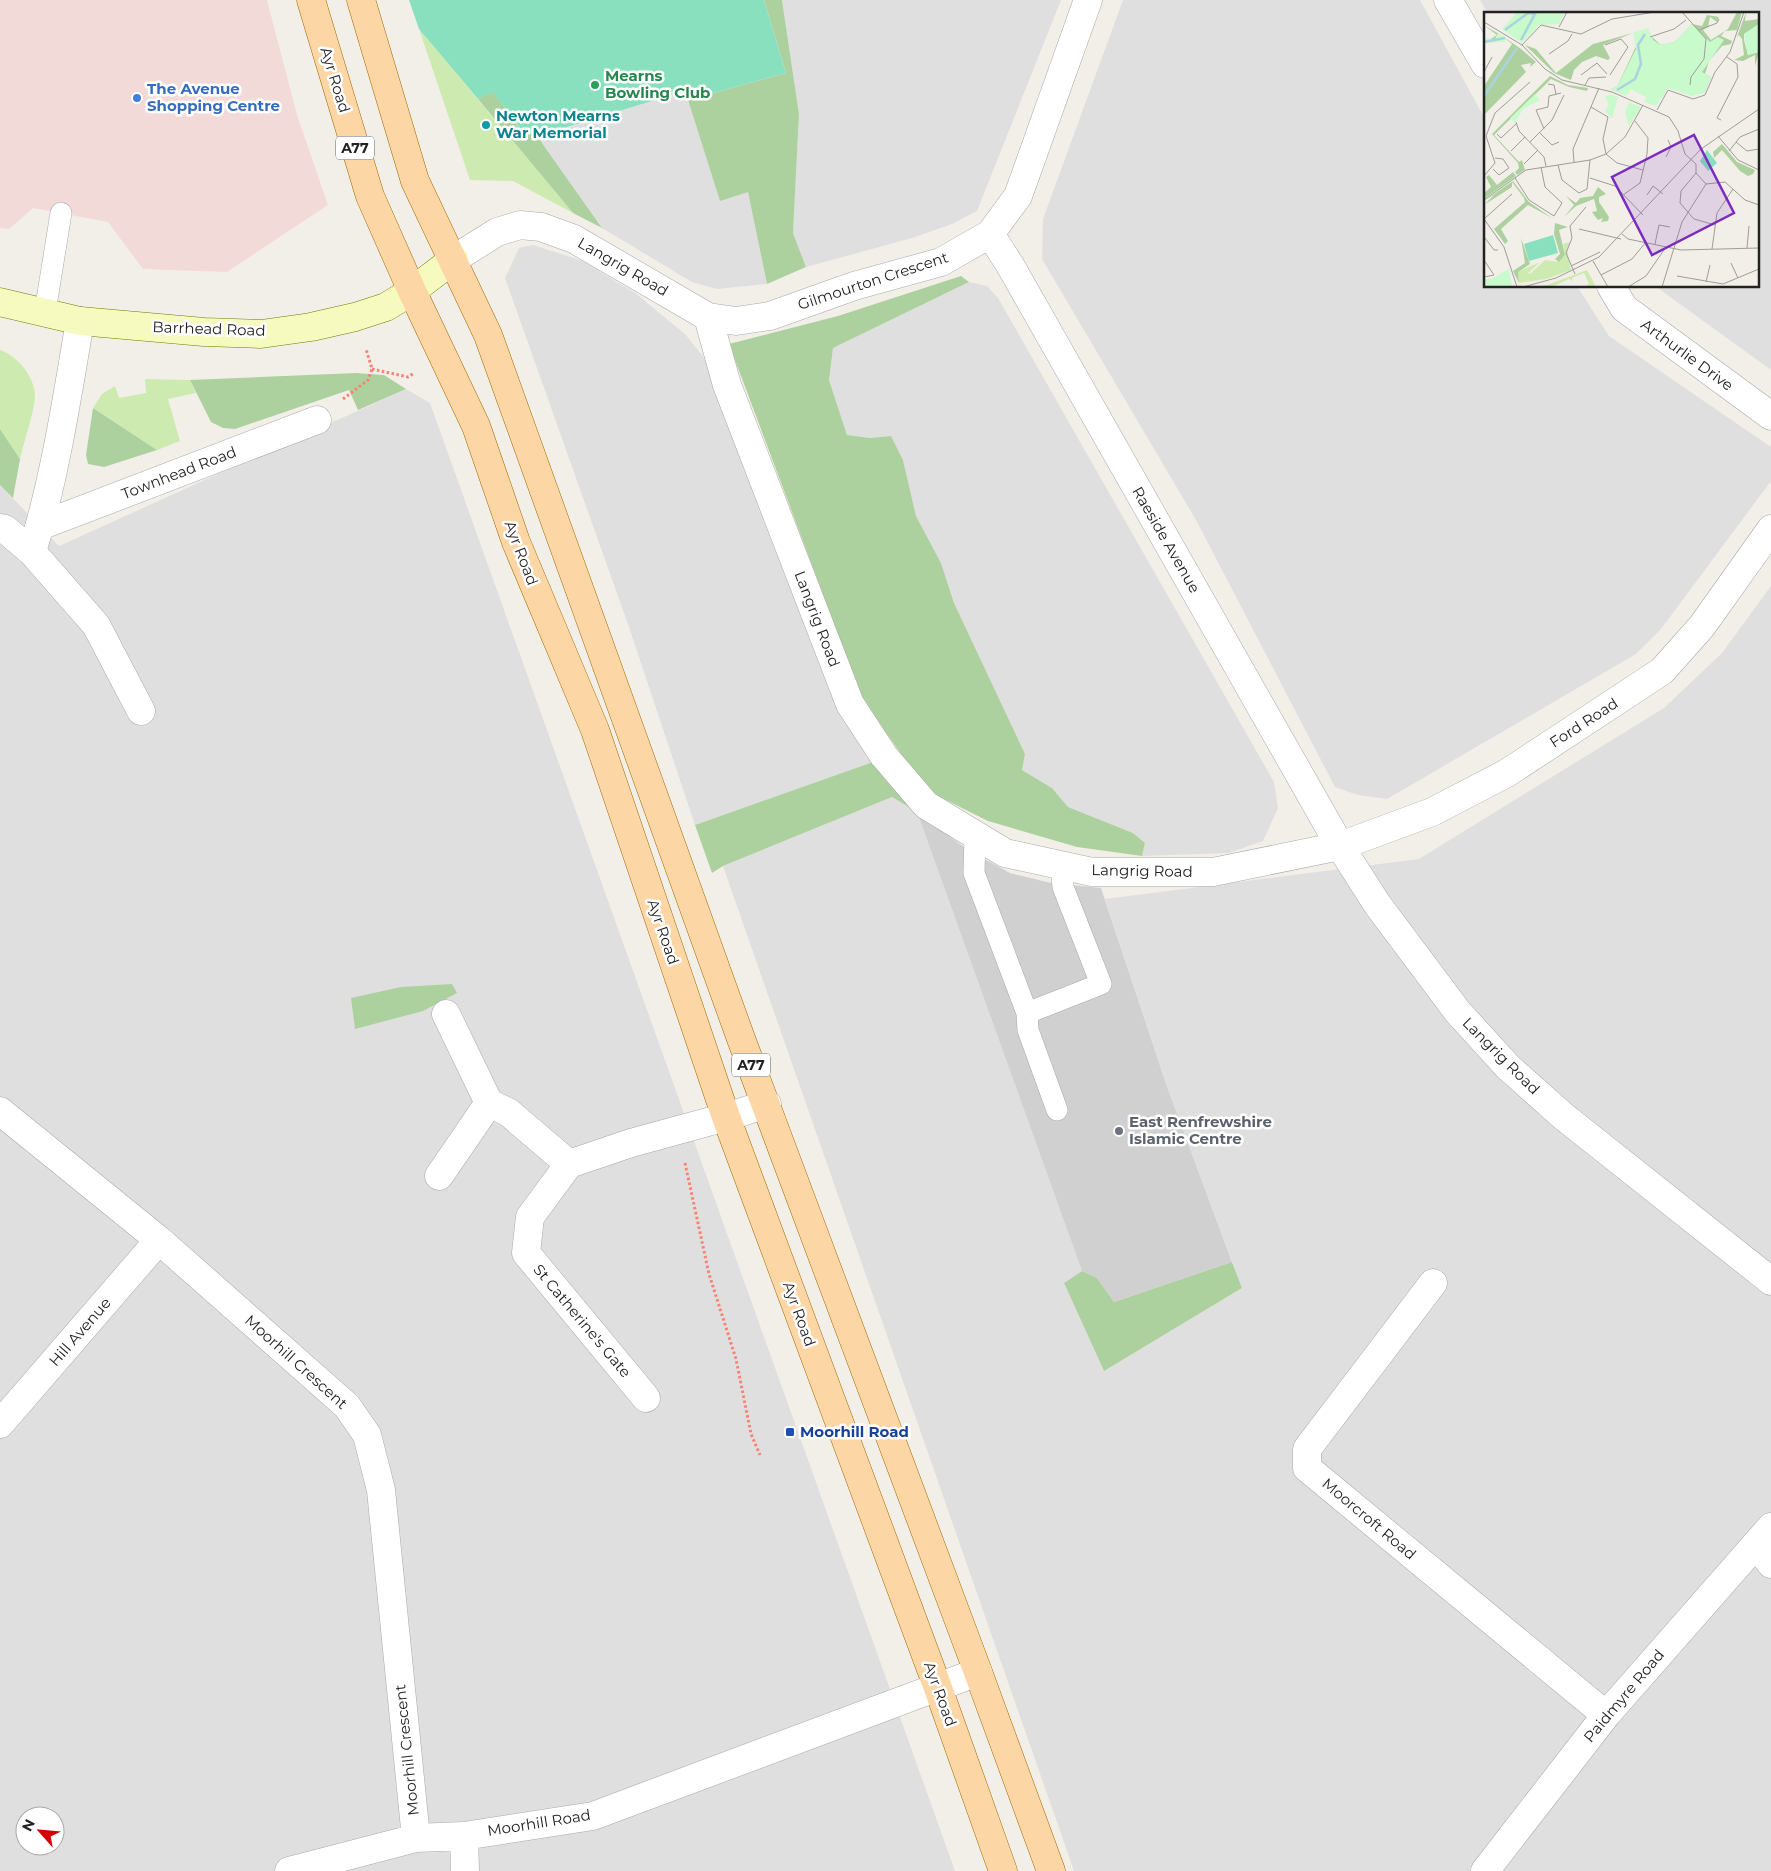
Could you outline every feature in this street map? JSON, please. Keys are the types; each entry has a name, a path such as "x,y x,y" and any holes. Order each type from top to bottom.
{"main road":[{"name":"Ayr Road","path":"310,0 370,196 412,291 476,426 516,542 595,730 726,1118 938,1688 1003,1871"},
{"name":"A77","path":"361,0 415,181 454,259 488,335 740,1036 767,1104 1051,1871"}],"street":[{"name":"Gilmourton Crescent","path":"708,317 736,321 770,316 854,286 941,262 990,234 1018,196 1088,0"},
{"path":"1448,0 1484,62"},
{"name":"Langrig Road","path":"454,259 496,232 520,225 541,227 574,239 708,317 727,385 850,704 884,756 926,805 1005,853 1092,872 1213,872 1340,846 1377,904 1457,1011 1508,1067 1563,1116 1771,1282"},
{"name":"Raeside Avenue","path":"990,234 1010,265 1340,846"},
{"name":"Barrhead Road","path":"0,302 80,321 204,332 261,334 311,327 355,317 386,307 412,291 454,259"},
{"name":"Arthurlie Drive","path":"1612,288 1624,308 1771,416"},
{"path":"32,552 40,526 61,432 80,321"},
{"name":"Townhead Road","path":"40,526 317,420"},
{"path":"0,528 5,529 32,552 96,625 141,711"},
{"name":"Ford Road","path":"1340,846 1432,812 1507,773 1662,672 1702,626 1771,529"},
{"path":"446,1014 489,1103 508,1112 569,1164 630,1143 726,1118 767,1104"},
{"path":"439,1176 489,1103"},
{"name":"Moorhill Crescent","path":"0,1111 159,1240 347,1406 367,1435 381,1490 416,1838"},
{"name":"St Catherine's Gate","path":"569,1164 530,1217 526,1253 646,1398"},
{"name":"Hill Avenue","path":"0,1424 159,1240"},
{"name":"Moorcroft Road","path":"1433,1283 1307,1449 1307,1468 1606,1715"},
{"name":"Paidmyre Road","path":"1493,1867 1606,1715 1766,1546"},
{"name":"Moorhill Road","path":"289,1871 416,1838 464,1836 593,1816 978,1672"},
{"path":"464,1836 465,1871"}],"lane":[{"path":"45,312 61,213"},
{"path":"975,836 974,873 1027,1013 1028,1030 1057,1110"},
{"path":"1027,1013 1101,984 1063,887 1061,865"}],"path":[{"path":"317,420 368,380 372,369 355,317"},
{"path":"678,1130 709,1274 736,1359 751,1434 760,1455"}],"shaded area":[{"name":"The Avenue Shopping Centre","path":"0,0 267,0 297,115 328,205 227,272 143,269 108,222 33,208 9,229 0,228"},
{"path":"782,0 1061,0 977,211 952,224 912,238 806,267 793,233 799,114"},
{"path":"1123,0 1420,0 1484,117 1484,288 1578,288 1609,336 1771,447 1771,481 1661,629 1636,654 1387,799 1358,795 1335,787 1196,520 1042,259 1043,219"},
{"path":"1480,0 1771,0 1771,370 1658,288 1758,288 1758,12 1487,12"},
{"path":"675,94 688,100 720,200 748,191 767,284 717,289 692,282 602,228 537,136"},
{"path":"533,245 583,261 635,293 685,334 706,360 837,710 873,762 695,825 630,630 505,278 519,248"},
{"path":"969,282 987,286 998,298 1274,782 1278,808 1263,841 1229,853 1142,856 1145,843 1133,833 1068,807 1052,788 1022,770 1025,754 954,603 941,563 916,516 903,460 891,436 870,438 847,435 829,380 833,348"},
{"path":"406,389 430,403 955,1871 0,1871 0,485 59,546"},
{"path":"1771,586 1771,1871 1074,1871 723,866 892,797 917,812 1082,1271 1064,1283 1104,1371 1242,1288 1166,1084 1105,899 1419,859 1664,708 1722,653"},
{"path":"917,812 968,850 1010,873 1051,883 1101,888 1166,1084 1232,1262 1114,1302 1097,1278 1082,1271"}],"green space":[{"path":"409,0 764,0 786,73 688,100 675,94 537,136 524,134 493,92 478,99 419,29"},
{"path":"764,0 782,0 799,114 793,233 806,267 767,284 748,192 720,201 688,100 786,73"},
{"path":"419,29 573,213 513,181 470,180"},
{"path":"493,91 523,134 537,136 602,228 573,213 478,99"},
{"path":"961,276 969,282 833,348 829,380 847,435 870,438 891,436 903,460 916,516 941,563 954,603 1025,754 1022,770 1052,788 1068,807 1133,833 1145,843 1142,856 1077,847 988,821 928,791 863,701 729,344 838,316"},
{"path":"0,350 13,357 25,369 35,390 32,413 20,459 0,429"},
{"path":"356,373 384,375 406,389 358,410 349,390 235,429 223,428 211,422 190,380"},
{"path":"145,379 190,380 196,393 168,399 180,441 157,450 93,408 102,394 115,386 119,398 146,393"},
{"path":"93,408 157,450 104,467 88,464 86,455"},
{"path":"0,429 20,459 13,498 0,485"},
{"path":"873,762 917,812 892,797 723,866 712,873 695,825"},
{"path":"452,984 457,993 423,1011 355,1029 351,998 401,987"},
{"path":"1232,1262 1242,1288 1104,1371 1064,1283 1082,1271 1097,1278 1114,1302"}],"place":[{"name":"Mearns Bowling Club","path":"595,85"},
{"name":"The Avenue Shopping Centre","path":"137,98"},
{"name":"Newton Mearns War Memorial","path":"486,125"},
{"name":"East Renfrewshire Islamic Centre","path":"1119,1131"},
{"name":"Moorhill Road","path":"790,1432"}]}
